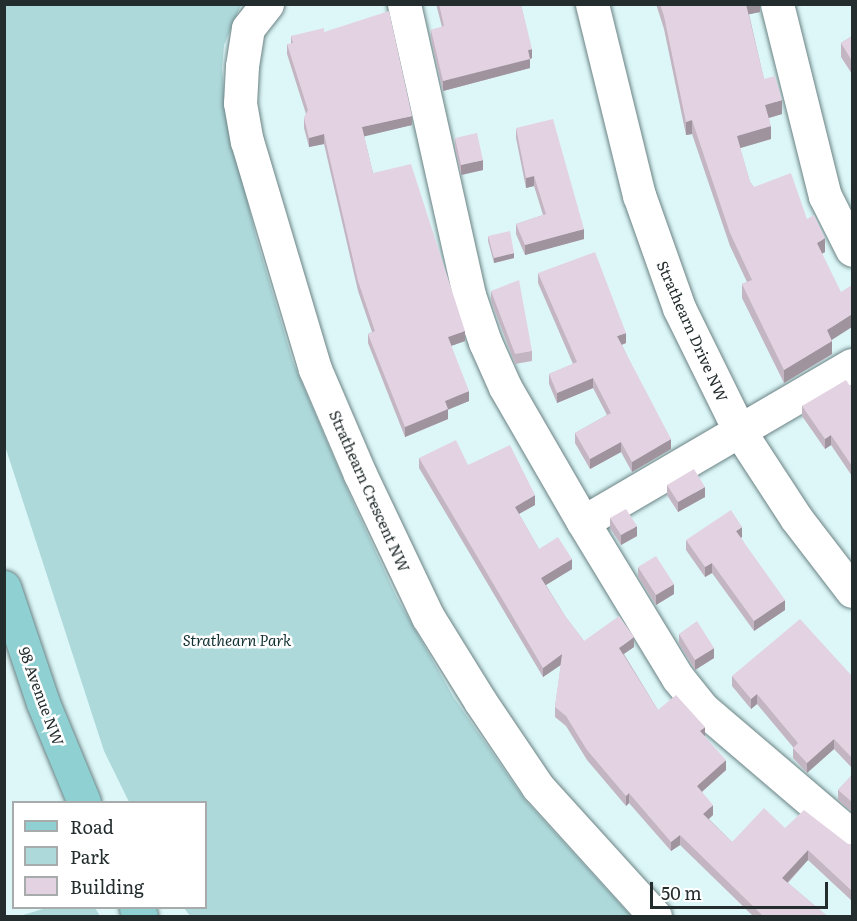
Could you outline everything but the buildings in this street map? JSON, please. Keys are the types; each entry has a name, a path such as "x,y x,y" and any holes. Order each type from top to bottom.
{"main road":[{"name":"98 Avenue NW","path":"4,587 43,703 84,801"}],"street":[{"name":"Strathearn Crescent NW","path":"267,4 248,28 242,66 240,103 247,141 315,369 360,474 428,617 480,701 538,787 655,916"},
{"path":"404,4 469,295 485,342 505,387 583,522 678,678 702,708 852,836"},
{"name":"Strathearn Drive NW","path":"592,4 636,186 657,252 694,341 740,432 796,518 852,591"},
{"path":"777,4 825,196 852,250"},
{"path":"583,522 740,432 852,364"}],"green space":[{"name":"Strathearn Park","path":"4,5 241,5 224,45 222,69 226,112 256,237 293,362 350,496 397,598 454,698 525,800 631,916 190,916 185,909 207,909 207,801 129,801 104,751 5,446"},
{"path":"43,909 96,909 100,916 20,916"}]}
